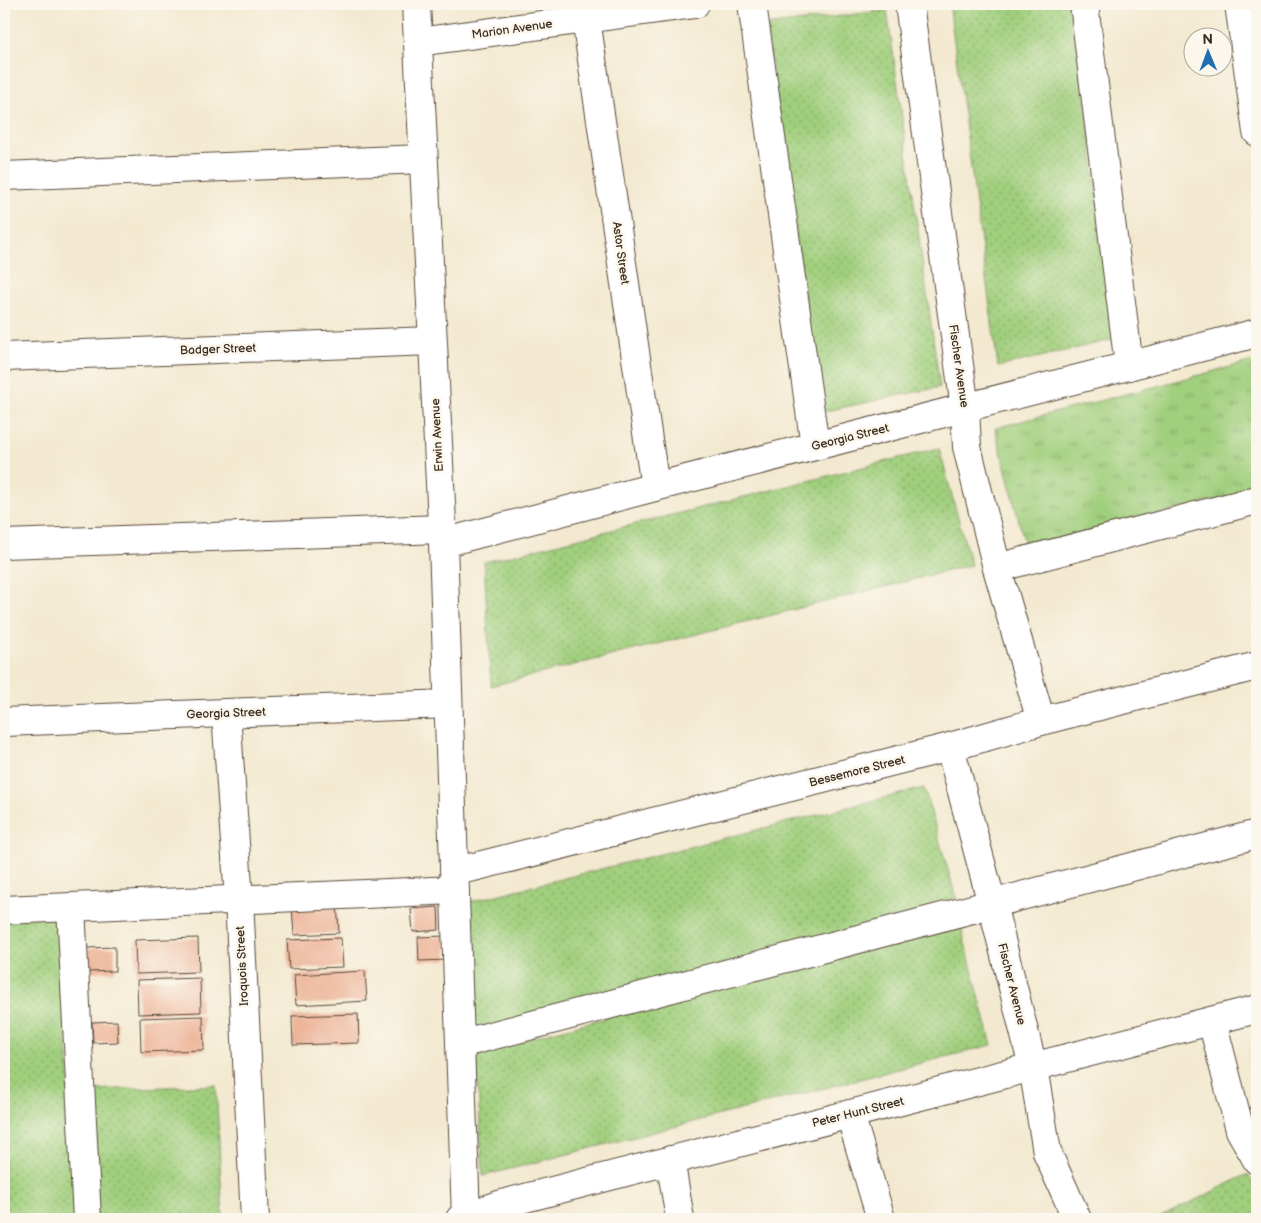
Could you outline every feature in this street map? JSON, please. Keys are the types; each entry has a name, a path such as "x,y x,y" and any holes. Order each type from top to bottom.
{"street":[{"name":"Erwin Avenue","path":"416,4 443,536 464,1219"},
{"name":"Marion Avenue","path":"418,42 695,4"},
{"path":"752,4 815,446"},
{"name":"Fischer Avenue","path":"909,4 965,408 967,446 998,568 1041,721"},
{"path":"1084,4 1129,366"},
{"path":"1239,4 1257,132"},
{"name":"Astor Street","path":"586,19 655,487"},
{"path":"4,176 423,159"},
{"name":"Georgia Street","path":"4,544 443,536 655,487 1257,333"},
{"name":"Badger Street","path":"4,357 432,340"},
{"path":"998,568 1257,500"},
{"name":"Bessemore Street","path":"4,910 239,900 454,878 470,868 950,747 1041,721 1257,666"},
{"name":"Georgia Street","path":"4,722 448,704"},
{"name":"Iroquois Street","path":"226,713 239,900 255,1219"},
{"name":"Fischer Avenue","path":"950,747 1033,1067 1047,1152 1077,1219"},
{"path":"460,1044 1257,834"},
{"path":"71,907 87,1219"},
{"name":"Peter Hunt Street","path":"464,1219 502,1204 1257,1009"},
{"path":"1212,1021 1240,1130 1257,1160"},
{"path":"850,1114 881,1219"},
{"path":"671,1160 680,1219"}],"green space":[{"path":"949,4 1074,4 1115,339 998,367"},
{"path":"887,10 940,387 821,412 766,26"},
{"path":"1257,360 1257,489 1026,549 995,428"},
{"path":"939,448 971,565 491,686 484,562"},
{"path":"924,788 957,901 474,1032 465,903"},
{"path":"60,917 77,1219 4,1219 4,919"},
{"path":"960,924 992,1045 483,1176 476,1052"},
{"path":"216,1085 223,1219 97,1219 91,1090"},
{"path":"1248,1174 1257,1189 1257,1219 1157,1219"}],"building":[{"path":"337,904 339,933 294,935 292,907"},
{"path":"438,907 439,930 413,932 411,909"},
{"path":"446,936 447,960 419,961 418,937"},
{"path":"198,938 199,972 136,974 135,940"},
{"path":"341,938 343,967 289,969 287,940"},
{"path":"115,947 115,971 88,972 87,948"},
{"path":"365,971 367,1001 296,1005 294,975"},
{"path":"200,978 201,1012 138,1014 137,980"},
{"path":"358,1014 359,1043 293,1045 292,1016"},
{"path":"203,1016 204,1050 141,1052 140,1018"},
{"path":"117,1021 118,1042 93,1043 92,1022"}]}
